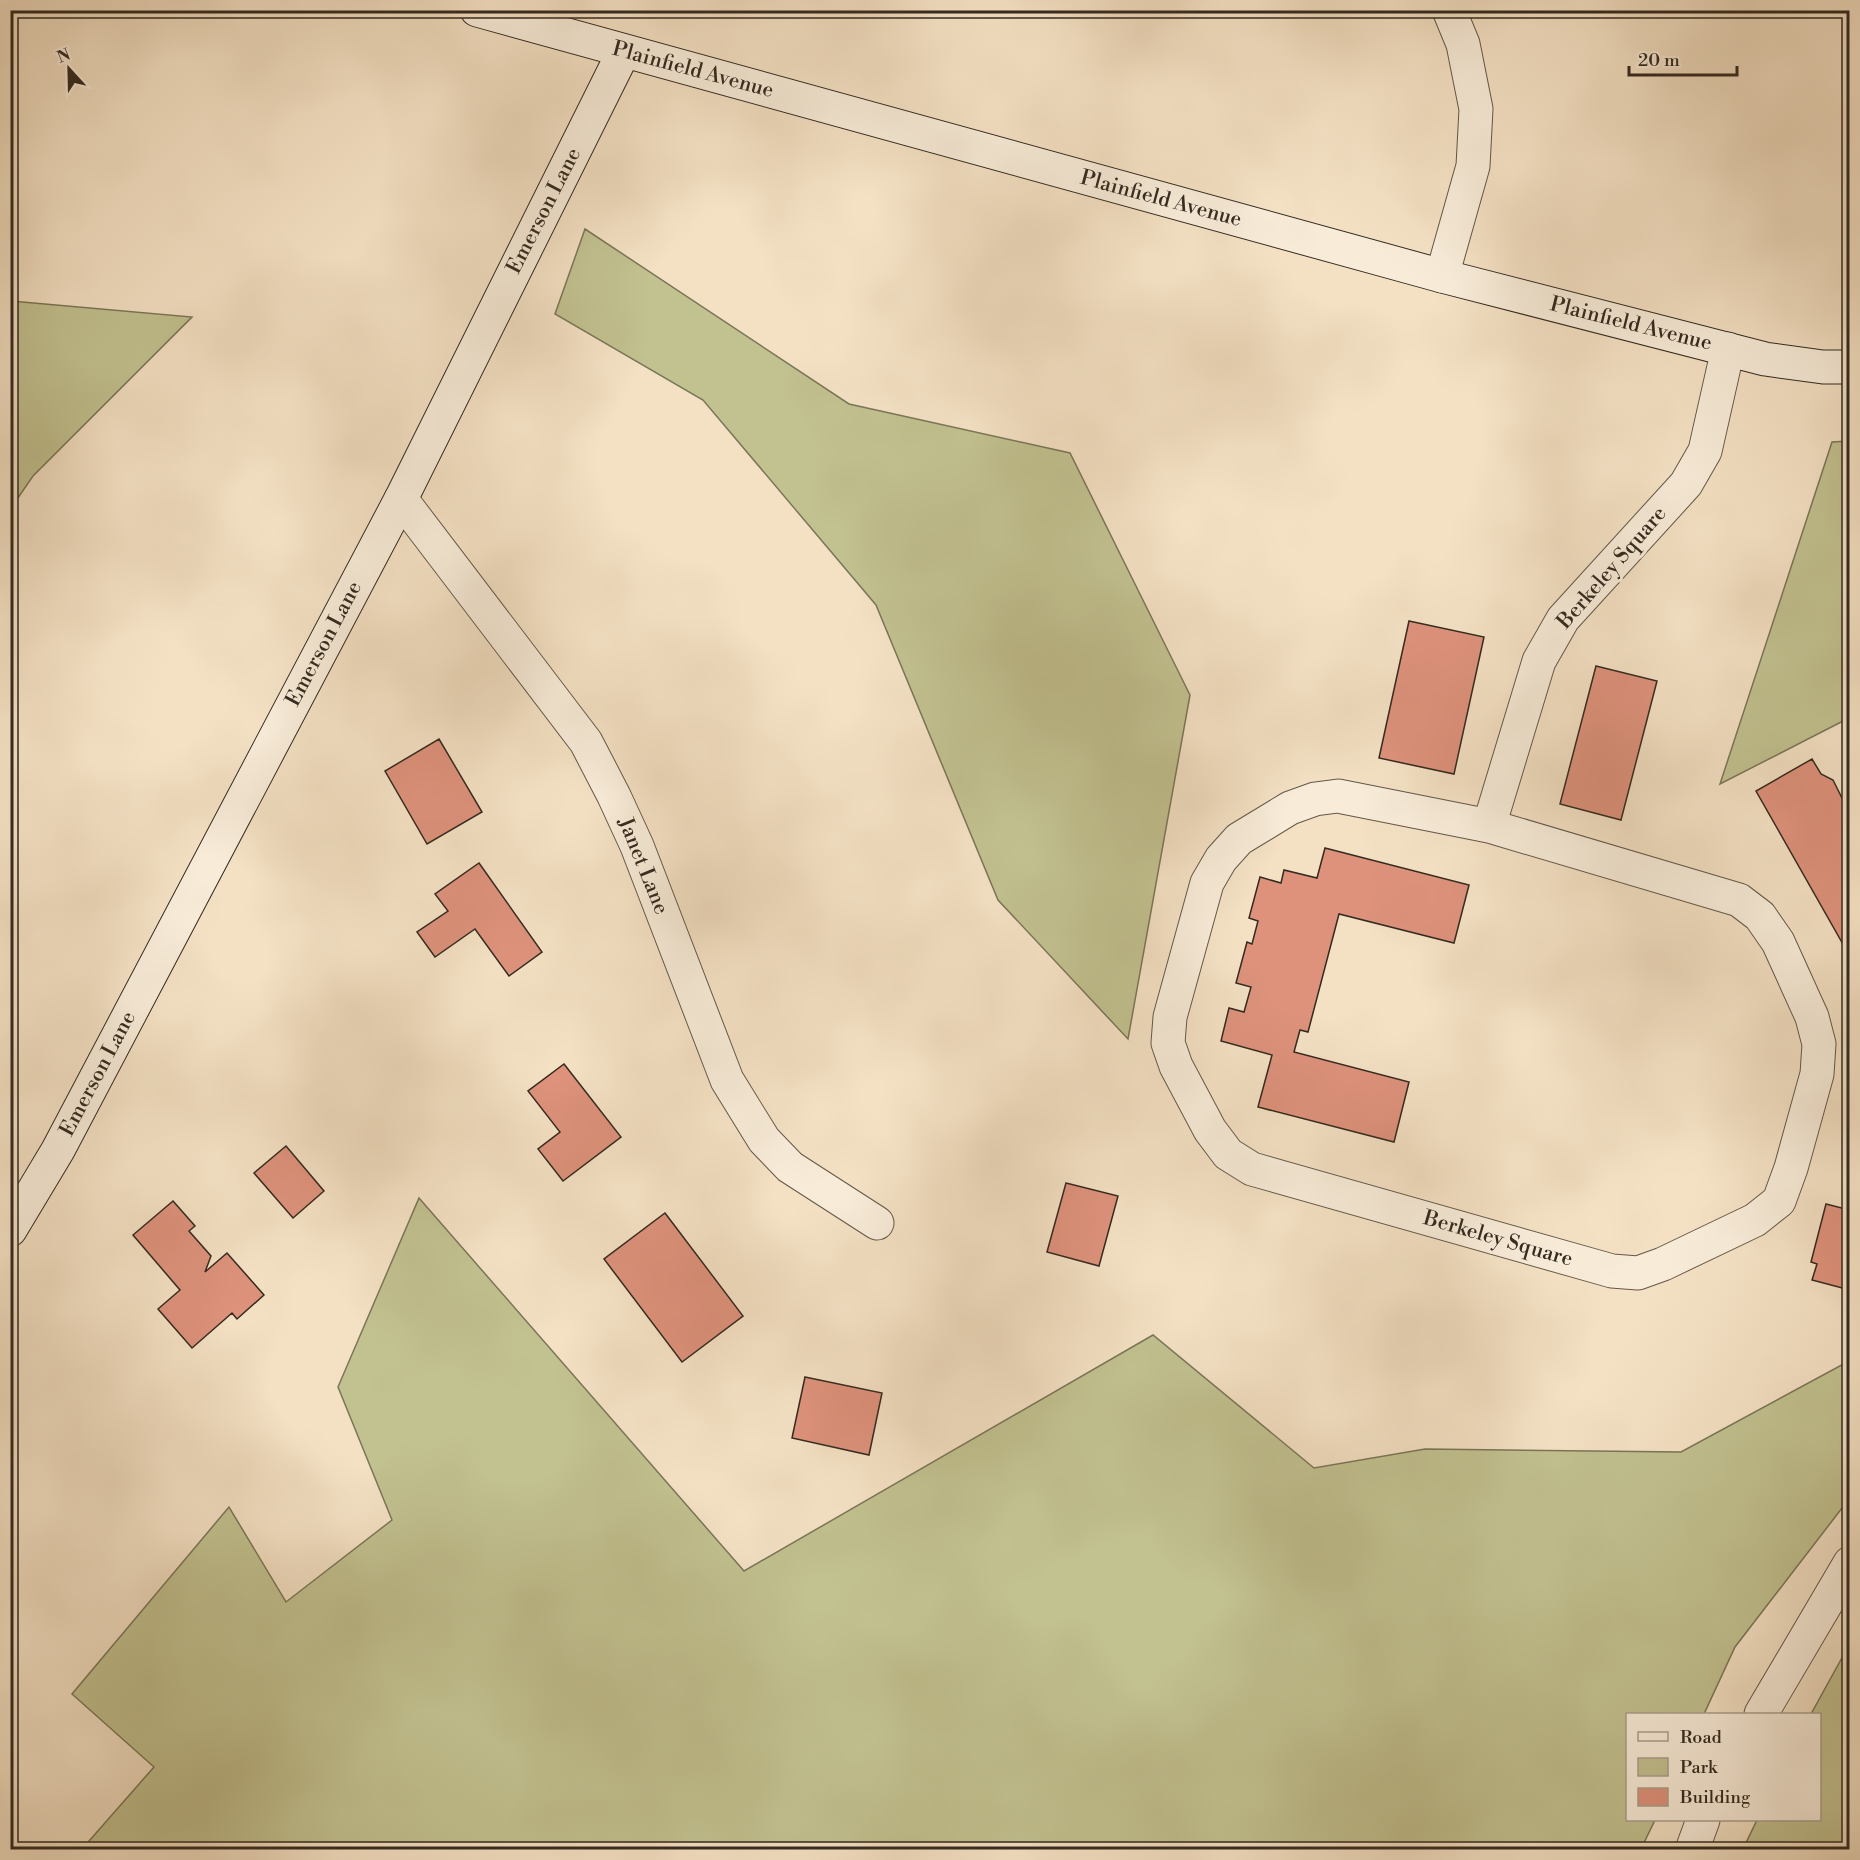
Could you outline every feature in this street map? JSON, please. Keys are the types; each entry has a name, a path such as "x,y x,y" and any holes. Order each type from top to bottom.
{"street":[{"name":"Plainfield Avenue","path":"477,10 1442,276 1765,359 1823,367 1850,367"},
{"path":"1442,276 1473,166 1476,109 1463,44 1449,10"},
{"name":"Emerson Lane","path":"10,1230 58,1150 401,499 624,51"},
{"name":"Berkeley Square","path":"1489,826 1539,662 1563,620 1686,484 1696,468 1705,452 1728,349"},
{"name":"Janet Lane","path":"401,499 586,742 637,846 727,1080 764,1140 790,1167 877,1223"},
{"name":"Berkeley Square","path":"1338,796 1489,826 1739,900 1760,916 1778,942 1812,1017 1819,1044 1816,1074 1791,1168 1779,1201 1755,1220 1663,1264 1638,1273 1612,1271 1251,1169 1228,1154 1210,1130 1176,1066 1168,1043 1170,1017 1207,883 1221,859 1239,839 1290,807 1338,796"},
{"path":"1762,1713 1850,1563"},
{"path":"1692,1850 1702,1821"}],"green space":[{"path":"585,229 849,404 1070,453 1190,695 1128,1039 998,900 876,605 703,400 555,314"},
{"path":"11,301 192,317 33,476 11,508"},
{"path":"1849,441 1849,718 1720,784 1832,442"},
{"path":"419,1198 744,1571 1153,1335 1314,1468 1425,1449 1681,1452 1849,1361 1849,1499 1735,1647 1704,1713 1626,1713 1626,1821 1655,1821 1641,1849 82,1849 154,1767 72,1694 229,1507 286,1602 392,1520 338,1387"},
{"path":"1849,1645 1849,1849 1743,1849 1757,1821 1821,1821 1821,1713 1812,1713"}],"building":[{"path":"1409,621 1484,637 1454,774 1379,758"},
{"path":"1596,666 1657,681 1621,820 1560,804"},
{"path":"439,739 482,812 427,844 385,771"},
{"path":"1812,759 1821,774 1833,780 1842,798 1850,794 1848,953 1756,791"},
{"path":"1325,848 1469,885 1454,943 1339,914 1308,1032 1300,1030 1294,1052 1409,1082 1394,1142 1258,1107 1272,1055 1221,1041 1229,1008 1244,1012 1251,987 1236,983 1247,942 1252,944 1258,921 1249,918 1260,877 1281,883 1284,870 1317,878"},
{"path":"479,863 542,952 509,976 475,929 435,957 417,932 448,911 435,894"},
{"path":"564,1064 621,1137 563,1181 538,1149 560,1132 528,1091"},
{"path":"286,1146 324,1191 293,1218 254,1173"},
{"path":"1066,1183 1118,1196 1099,1266 1047,1252"},
{"path":"173,1201 195,1226 189,1231 211,1256 205,1272 227,1253 264,1295 237,1319 232,1313 192,1348 158,1309 180,1290 133,1235"},
{"path":"1826,1204 1850,1210 1850,1290 1812,1280 1817,1264 1811,1262"},
{"path":"665,1213 743,1316 682,1362 604,1259"},
{"path":"805,1377 882,1393 869,1455 792,1438"}]}
